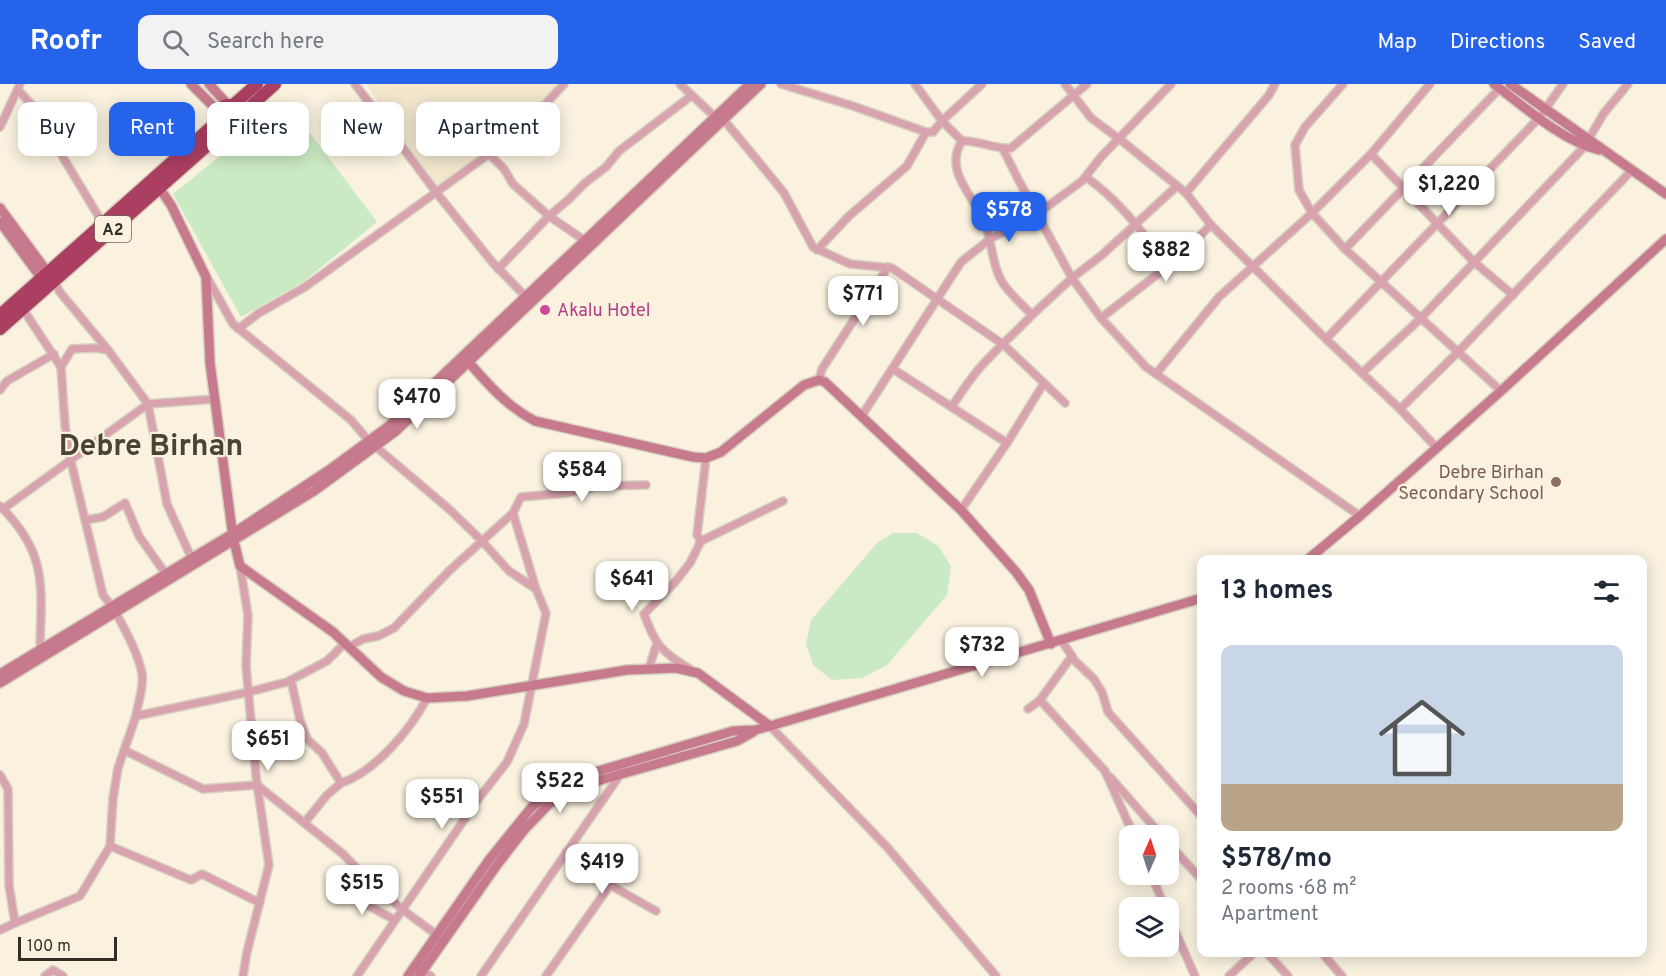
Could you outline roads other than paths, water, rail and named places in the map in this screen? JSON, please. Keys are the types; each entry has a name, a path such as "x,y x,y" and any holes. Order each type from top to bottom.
{"highway":[{"name":"A2","path":"240,102 257,84"},
{"name":"A2","path":"247,102 275,84"},
{"name":"A2","path":"0,329 50,282 102,222 207,132"},
{"name":"A2","path":"0,315 50,282 160,189 207,137"}],"street":[{"path":"191,84 212,102"},
{"path":"209,84 219,102"},
{"path":"355,84 436,193 498,269 529,299"},
{"path":"547,102 564,84"},
{"path":"680,84 719,119 784,193 813,248 850,264 892,267 1004,345 1065,403"},
{"path":"498,269 549,216 606,167 627,144 689,94 690,84"},
{"path":"0,674 314,491 373,444 396,431 466,359 719,119 750,84"},
{"path":"529,299 584,240 761,84"},
{"path":"781,84 926,132 938,129 942,122 982,84"},
{"path":"915,84 942,122 962,141 993,145 1003,149 1011,148 1087,84"},
{"path":"1065,84 1091,118 1186,193 1211,225 1436,447"},
{"path":"861,417 962,262 990,239 1037,214 1086,177 1119,138 1171,84"},
{"path":"1186,193 1275,84"},
{"path":"1343,84 1305,127 1295,145 1299,190 1312,213 1345,249 1501,391"},
{"path":"1156,374 1220,297 1312,213 1371,154 1430,84"},
{"path":"1510,84 1586,143"},
{"path":"1326,339 1539,118 1563,84"},
{"path":"1362,373 1420,319 1586,143 1604,113 1628,84"},
{"path":"1345,249 1497,86 1539,118 1604,152 1666,194"},
{"path":"0,127 19,87 41,115 64,159 102,222"},
{"path":"817,250 849,216 908,166 926,132"},
{"path":"962,141 958,147 956,165 966,193 979,209 990,239 996,270 1003,283 1032,315"},
{"path":"1003,149 1072,279 1101,318 1146,367 1360,516"},
{"path":"1371,154 1474,262 1513,295"},
{"path":"238,329 259,313 305,287 486,156"},
{"path":"491,156 504,169 513,184 549,216 584,240"},
{"path":"1400,409 1457,353 1632,170"},
{"path":"1086,177 1111,195 1168,266"},
{"path":"952,406 988,358 1004,345 1032,315 1177,186"},
{"path":"160,189 232,324 351,420 373,444 449,509 510,571 536,589"},
{"path":"0,208 50,282"},
{"path":"0,222 108,350 148,404 167,504 191,557"},
{"path":"1101,318 1168,266 1211,225"},
{"path":"1313,555 1501,391 1666,239"},
{"path":"819,380 822,369 888,267"},
{"path":"206,277 210,363 233,538 248,615 246,666 257,784 270,865 243,976"},
{"path":"0,930 80,896 110,846 112,798 118,768 136,716 142,676 139,662 114,608 103,596 70,460 65,425 62,367 23,309"},
{"path":"62,367 72,349 108,350"},
{"path":"0,390 8,381 54,354"},
{"path":"466,359 503,400 519,413 535,421 620,439 680,455 706,458 721,452 804,385 819,380 825,382 961,510 1016,572 1029,590 1051,644"},
{"path":"893,369 1007,443"},
{"path":"961,510 1007,443 1044,382"},
{"path":"40,650 40,577 35,553 25,536 1,508 148,404 215,399"},
{"path":"701,541 698,535 706,458"},
{"path":"136,716 249,692 291,680 327,661 347,645 378,636 394,628 449,571 513,513 521,497 568,493 598,486 646,485"},
{"path":"783,501 701,541 690,563 644,614 654,640 675,660 698,673 770,726 887,848 996,976"},
{"path":"85,520 104,517 125,503 139,536 165,573"},
{"path":"357,976 479,798 507,762 524,724 546,613 536,589 513,513"},
{"path":"0,683 165,573 191,557 233,538"},
{"path":"240,566 333,632 381,677 404,691 427,698 468,696 649,668 676,668 698,673"},
{"path":"408,976 422,972 440,938 497,865 538,814 550,803 564,795 618,770 736,741 755,730 1197,600"},
{"path":"1062,641 1102,692 1108,712 1197,811"},
{"path":"649,668 657,644"},
{"path":"1028,708 1040,700 1072,656"},
{"path":"291,680 300,720 308,739 322,753 341,783"},
{"path":"305,822 327,795 341,783 356,778 377,761 418,715 427,698"},
{"path":"1040,700 1152,825"},
{"path":"124,750 203,789 257,784 305,822 343,854 364,876 440,938"},
{"path":"481,976 566,852 618,770"},
{"path":"1105,771 1129,825"},
{"path":"0,775 8,789 9,885 15,923"},
{"path":"0,797 8,794"},
{"path":"110,846 190,880 202,874 260,903"},
{"path":"566,852 610,885 656,911"},
{"path":"1179,855 1197,875"},
{"path":"546,976 610,885"},
{"path":"341,891 396,920"},
{"path":"1179,940 1195,976"},
{"path":"1229,976 1250,957"},
{"path":"1271,957 1288,976"},
{"path":"1325,957 1342,976"},
{"path":"45,976 53,970 63,976"}],"place":[{"name":"Akalu Hotel","path":"545,310"},
{"name":"Debre Birhan Secondary School","path":"1556,482"}],"district":[{"name":"Debre Birhan","path":"151,445"}]}
